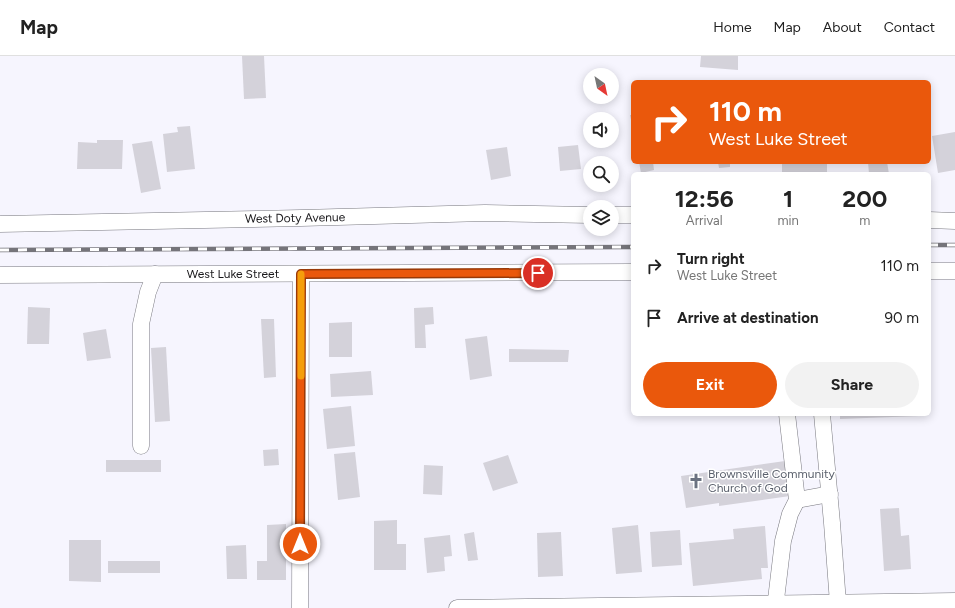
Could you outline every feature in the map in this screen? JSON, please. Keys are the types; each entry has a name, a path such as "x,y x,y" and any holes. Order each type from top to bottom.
{"street":[{"name":"West Doty Avenue","path":"0,224 485,213 583,214"},
{"path":"619,215 631,215"},
{"path":"931,220 955,221"},
{"path":"931,271 955,271"},
{"name":"West Luke Street","path":"0,275 631,272"},
{"path":"141,446 141,324 148,292 155,274"},
{"path":"300,608 301,274"},
{"path":"775,606 783,541 790,514 797,500 787,416"},
{"path":"822,416 830,494 838,603"},
{"path":"797,500 830,494"},
{"path":"458,608 775,606 838,603 925,605 955,601"}],"building":[{"path":"242,56 264,56 266,98 244,99"},
{"path":"701,56 738,56 738,70 700,67"},
{"path":"190,126 195,169 167,172 163,134 178,132 177,127"},
{"path":"955,132 955,170 938,173 932,136"},
{"path":"97,140 123,140 122,169 77,169 78,142 97,143"},
{"path":"152,141 161,189 141,193 132,144"},
{"path":"578,145 581,169 560,171 558,147"},
{"path":"507,147 511,176 491,180 486,150"},
{"path":"639,164 653,164 654,170 641,172"},
{"path":"718,164 730,164 730,167 719,168"},
{"path":"782,164 827,164 827,172 782,172"},
{"path":"868,164 887,164 889,172 869,172"},
{"path":"28,307 50,308 49,344 27,344"},
{"path":"433,307 434,324 425,325 426,348 415,348 414,308"},
{"path":"261,319 274,319 276,377 264,378"},
{"path":"352,322 352,357 329,357 329,323"},
{"path":"106,329 111,358 87,361 83,333"},
{"path":"487,336 492,376 470,380 465,339"},
{"path":"166,347 170,421 155,422 151,348"},
{"path":"509,349 569,350 568,362 509,362"},
{"path":"371,371 373,395 331,397 330,374"},
{"path":"351,406 355,446 327,449 323,409"},
{"path":"840,416 919,416 840,419"},
{"path":"278,449 279,465 264,466 263,450"},
{"path":"355,452 360,497 338,500 334,454"},
{"path":"508,455 518,483 493,491 483,463"},
{"path":"106,460 161,460 161,472 106,472"},
{"path":"785,461 790,496 719,506 719,503 686,508 681,476"},
{"path":"424,465 443,466 442,495 423,494"},
{"path":"899,508 901,536 909,535 911,569 884,571 880,509"},
{"path":"397,520 397,544 406,544 406,570 374,570 374,521"},
{"path":"286,524 286,580 257,580 257,561 267,561 267,525"},
{"path":"638,525 642,572 616,574 612,528"},
{"path":"765,526 768,568 761,568 762,579 693,586 689,543 734,539 733,529"},
{"path":"680,530 682,565 652,567 650,532"},
{"path":"474,532 478,560 468,561 464,534"},
{"path":"561,532 563,576 538,577 537,533"},
{"path":"450,535 452,556 444,557 445,571 427,573 424,538"},
{"path":"69,540 101,540 101,582 69,581"},
{"path":"246,545 247,579 227,579 226,546"},
{"path":"108,561 160,561 160,573 108,573"}],"railway":[{"path":"931,245 955,245"},
{"path":"0,250 631,247"}],"slow traffic":[{"path":"301,274 301,376"}],"place":[{"name":"Brownsville Community Church of God","path":"696,481"}],"route":[{"path":"300,544 301,274 538,273"}]}
